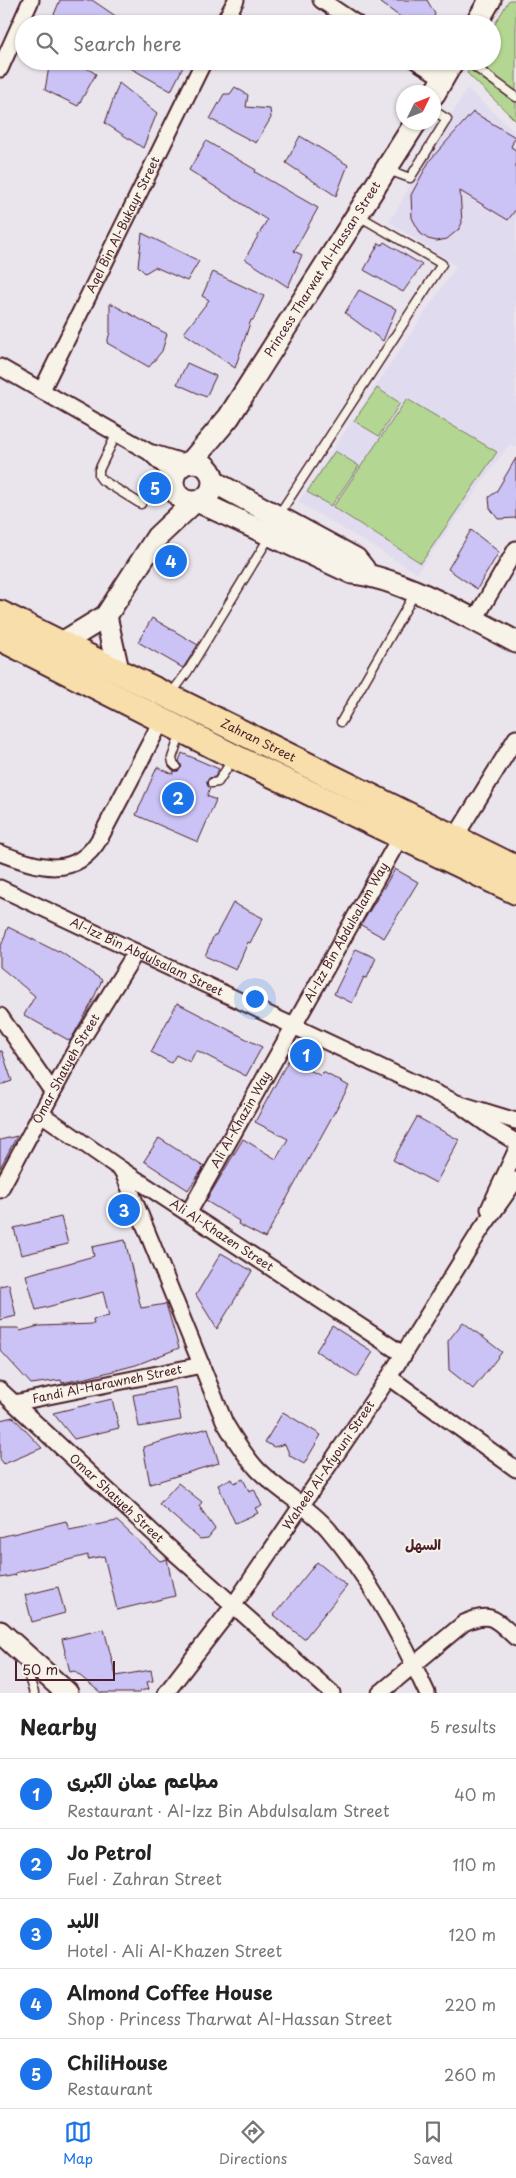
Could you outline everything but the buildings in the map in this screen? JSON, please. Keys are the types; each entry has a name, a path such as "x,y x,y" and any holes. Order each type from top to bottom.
{"main road":[{"name":"Zahran Street","path":"0,613 516,868"},
{"name":"Zahran Street","path":"0,638 235,757 516,892"}],"street":[{"path":"24,15 31,0"},
{"path":"228,15 236,0"},
{"path":"321,0 344,15"},
{"path":"481,15 490,0"},
{"path":"0,69 15,36"},
{"name":"Aqel Bin Al-Bukayr Street","path":"42,390 200,70"},
{"path":"430,70 443,78"},
{"name":"Princess Tharwat Al-Hassan Street","path":"62,643 106,616 157,537 181,470 229,417 411,130"},
{"path":"0,367 181,470 203,464 213,478 274,526"},
{"name":"Princess Tharwat Al-Hassan Street","path":"157,537 196,502 209,494 229,417"},
{"path":"181,470 174,489 178,496 185,501 196,502 274,526 356,559 370,574 474,620 516,642"},
{"path":"474,620 516,549"},
{"path":"106,616 118,670"},
{"path":"0,853 30,864 57,868 74,863 89,853 172,725"},
{"path":"454,839 516,738"},
{"name":"Al-Izz Bin Abdulsalam Way","path":"292,1026 400,837"},
{"name":"Al-Izz Bin Abdulsalam Street","path":"0,888 457,1103 516,1121"},
{"name":"Omar Shatyeh Street","path":"0,1190 77,1046 136,952"},
{"path":"0,1016 52,1091"},
{"name":"Ali Al-Khazin Way","path":"189,1212 292,1026"},
{"name":"Al-Izz Bin Abdulsalam Street","path":"457,1103 492,1128 516,1142"},
{"name":"Ali Al-Khazen Street","path":"40,1113 122,1170 189,1212 404,1355"},
{"name":"Waheeb Al-Afyouni Street","path":"480,1231 499,1184 516,1151"},
{"path":"122,1170 159,1265 225,1423 236,1442 259,1471 328,1528 387,1615 427,1693"},
{"name":"Waheeb Al-Afyouni Street","path":"166,1693 233,1606 404,1355 480,1231 516,1180"},
{"name":"Fandi Al-Harawneh Street","path":"14,1403 202,1365"},
{"path":"389,1377 516,1469"},
{"name":"Omar Shatyeh Street","path":"0,1390 233,1606 332,1693"},
{"path":"380,1693 464,1624 478,1617 490,1617 516,1638"},
{"path":"0,1632 67,1693"},
{"path":"0,1646 52,1693"}],"lane":[{"path":"479,70 516,97"},
{"path":"441,115 447,119 441,129"},
{"path":"386,169 410,178 440,130"},
{"path":"169,697 188,671 274,526 442,264 356,215"},
{"path":"117,433 98,470 99,476 102,480 141,504"},
{"path":"341,722 415,593"},
{"path":"172,725 172,758 176,766"},
{"path":"212,783 218,782 235,757"},
{"path":"27,1671 34,1693"}],"shaded area":[{"path":"467,88 516,133 516,448 510,444 417,573 298,502 456,266 389,222"}],"green space":[{"path":"509,0 516,0 516,121 467,73 469,70 501,70 500,15"},
{"path":"377,388 400,403 379,436 354,421"},
{"path":"407,399 497,452 421,563 333,507"},
{"path":"335,451 359,466 331,506 307,492"}],"place":[{"name":"ChiliHouse","path":"155,488"},
{"name":"Almond Coffee House","path":"171,561"},
{"name":"Jo Petrol","path":"178,798"},
{"name":"مطاعم عمان الكبرى","path":"306,1055"},
{"name":"اللبد","path":"124,1210"}],"district":[{"name":"السهل","path":"423,1545"}]}
